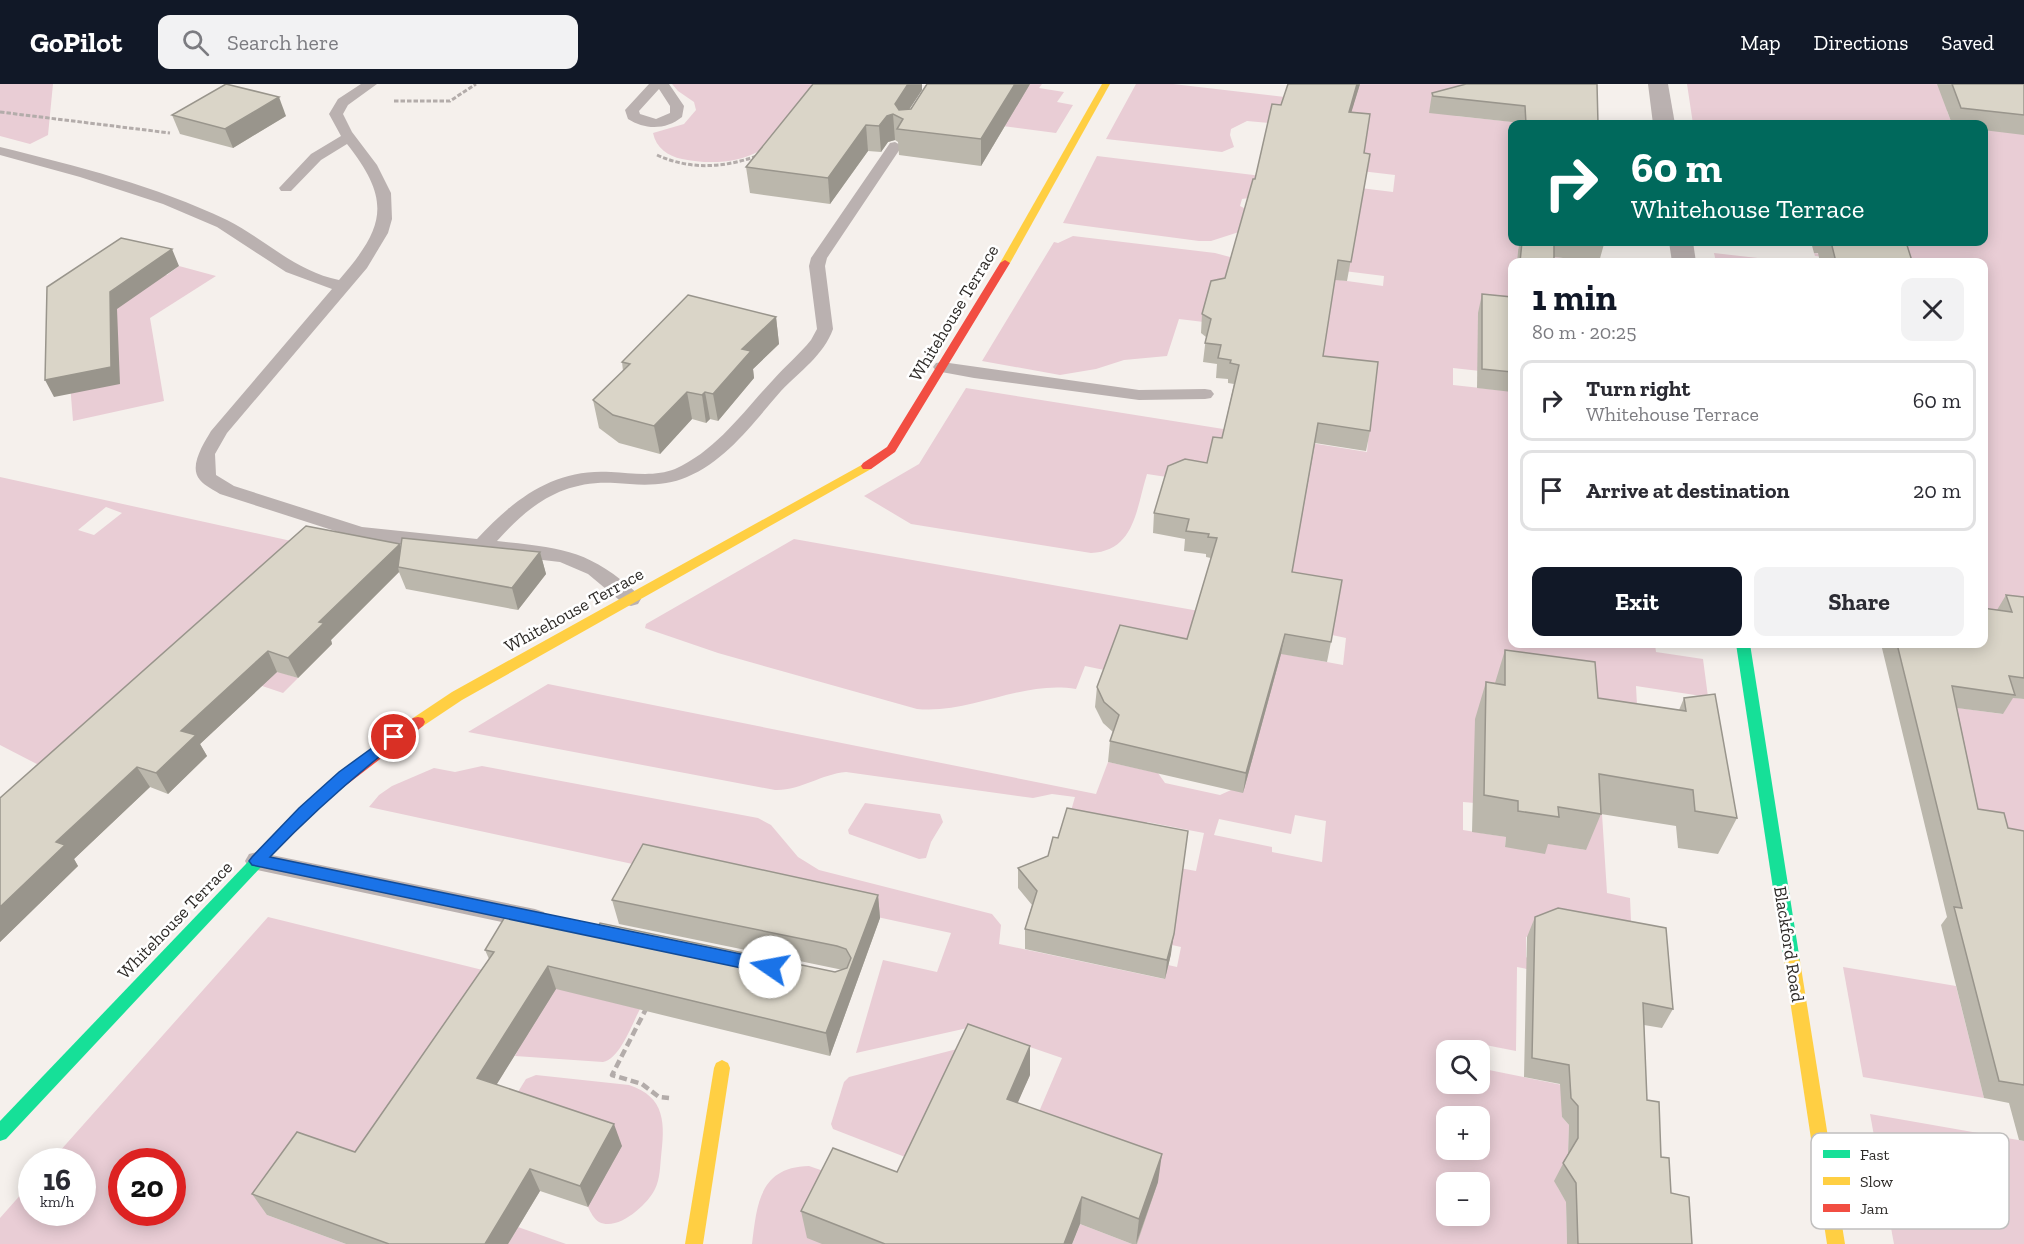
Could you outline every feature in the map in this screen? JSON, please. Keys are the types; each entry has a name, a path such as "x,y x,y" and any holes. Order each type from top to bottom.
{"street":[{"name":"Whitehouse Terrace","path":"0,1133 304,812 344,776 394,737 457,696 879,459 891,449 1010,255 1106,84"},
{"path":"1658,84 1663,120"},
{"name":"Blackford Road","path":"1744,648 1819,1133"},
{"path":"694,1244 722,1068"},
{"name":"Blackford Road","path":"1834,1229 1836,1244"}],"lane":[{"path":"370,84 343,102 336,114 342,128 376,173 384,190 386,202 383,226 377,240 343,286 220,431 206,454 207,477 227,490 360,533 550,553 578,560 606,577 631,599"},
{"path":"656,84 632,110 636,119 651,124 666,121 677,114 676,106 662,84"},
{"path":"286,188 316,157 349,137"},
{"path":"482,546 517,509 541,491 562,483 590,477 636,480 670,477 699,463 718,448 800,360 823,339 825,329 817,266 819,258 895,146"},
{"path":"0,151 114,184 209,218 238,233 265,253 312,279 343,286"},
{"path":"942,367 1139,395 1205,394"},
{"path":"257,861 562,924"}],"path":[{"path":"343,102 450,101 476,84"},
{"path":"0,112 170,133"},
{"path":"651,124 645,136 649,148 659,156 679,164 702,167 726,165 764,152"},
{"path":"650,1001 612,1075 642,1084 659,1097 718,1098"}],"shaded area":[{"path":"0,84 53,84 48,135 30,144 0,136"},
{"path":"672,84 835,84 762,149 731,161 711,162 677,158 663,150 657,143 653,133 684,124 696,110 694,102"},
{"path":"1014,84 1042,84 1039,88 1064,92 1057,102 1073,105 1056,133 957,120"},
{"path":"1136,84 1173,84 1285,97 1331,84 1359,86 1360,84 1527,84 1456,116 1508,121 1508,246 1518,246 1518,249 1531,254 1563,258 1508,258 1507,374 1453,368 1453,385 1508,391 1508,648 1656,648 1656,652 1703,659 1708,697 1636,686 1637,705 1475,803 1463,802 1463,830 1506,837 1505,847 1544,843 1586,850 1584,811 1602,814 1607,893 1630,898 1632,943 1534,934 1526,937 1526,957 1534,963 1537,971 1517,967 1516,1051 1490,1046 1490,1040 1436,1040 1436,1094 1490,1094 1490,1070 1646,1102 1562,1117 1569,1125 1568,1165 1556,1180 1566,1201 1567,1244 1137,1244 1029,1135 1062,1058 972,1027 856,1053 883,960 937,972 951,933 369,807 379,795 392,786 434,768 455,772 482,766 758,818 771,825 798,857 819,870 992,914 1001,925 999,944 1164,979 1168,965 1177,967 1181,947 1172,945 1152,863 1196,871 1204,833 1147,822 1142,843 1066,828 1075,797 1052,794 1033,798 846,772 793,788 775,790 468,732 548,684 1096,794 1108,762 1158,773 1165,783 1220,795 1231,790 1109,671 1085,666 1076,689 1056,687 1036,689 957,707 917,709 718,653 645,628 646,624 794,539 1199,611 1191,637 1343,665 1346,638 1332,635 1237,583 1213,484 1147,474 1136,514 1125,536 1117,545 1091,553 911,524 864,496 919,464 966,388 1367,452 1373,382 1212,323 1179,319 1167,356 1124,360 1096,369 1060,375 982,361 1054,242 1058,243 1073,236 1215,253 1230,257 1239,266 1383,286 1384,276 1336,270 1249,198 1242,199 1240,206 1246,209 1239,232 1211,241 1063,223 1097,156 1393,192 1395,175 1361,171 1329,160 1367,132 1247,121 1231,129 1230,135 1234,147 1222,152 1106,139","holes":["1295,815 1326,821 1322,862 1272,852 1272,847 1214,835 1219,819 1291,834"]},
{"path":"1687,84 1981,84 2024,123 2024,618 1988,613 1988,258 1892,258 1889,246 1988,246 1988,120 1985,120 1986,116 1947,111 1950,120 1692,120"},
{"path":"1714,253 1758,258 1715,258"},
{"path":"1814,253 1858,258 1815,256"},
{"path":"179,266 216,276 150,318 164,401 73,421 63,298 152,271 167,275"},
{"path":"0,477 314,546 273,670 298,678 283,693 227,674 62,777 0,745","holes":["106,507 122,513 94,535 78,530"]},
{"path":"1997,696 2024,699 2024,852 1995,847 1895,699 2002,714"},
{"path":"865,803 940,814 943,822 931,842 926,858 919,859 849,834 848,830"},
{"path":"268,917 640,1009 620,1048 609,1059 603,1062 515,1056 520,1046 368,1174 267,1215 346,1244 0,1244 0,1218 18,1198 18,1226 96,1226 96,1148 63,1148"},
{"path":"1843,967 1956,986 1984,1098 1863,1077"},
{"path":"957,1049 918,1162 833,1129 831,1124 844,1082 849,1077"},
{"path":"536,1075 629,1085 641,1090 656,1104 660,1113 663,1134 659,1177 651,1195 632,1215 615,1223 607,1224 597,1221 508,1108 526,1079"},
{"path":"1870,1114 1978,1133 1874,1133"},
{"path":"2009,1138 2024,1141 2024,1244 1894,1244 1891,1229 2009,1229"},
{"path":"809,1166 838,1176 822,1244 752,1244 759,1202 770,1181 780,1173 792,1168"},
{"path":"1080,1224 1132,1244 1072,1244"},
{"path":"518,1227 566,1244 508,1244"}],"building":[{"path":"226,84 279,97 225,129 172,115"},
{"path":"813,84 908,84 895,104 899,110 911,109 927,84 1015,84 981,139 897,129 903,119 893,114 887,116 879,126 866,125 828,178 746,167"},
{"path":"1288,84 1357,84 1349,112 1370,114 1364,153 1370,154 1351,262 1338,260 1323,356 1378,362 1370,431 1318,423 1292,572 1342,580 1331,642 1285,634 1246,773 1110,741 1119,715 1104,702 1097,687 1120,625 1187,639 1217,538 1208,537 1209,534 1186,531 1189,519 1154,513 1168,466 1185,459 1207,463 1213,437 1222,438 1239,365 1230,363 1231,360 1218,358 1221,345 1205,343 1211,319 1202,314 1211,281 1225,278 1253,179 1255,179 1272,104 1281,105"},
{"path":"1466,84 1597,84 1598,120 1526,120 1525,106 1433,96 1432,93"},
{"path":"1952,84 2024,84 2024,115 1961,108"},
{"path":"121,238 172,249 110,292 111,367 45,380 47,287"},
{"path":"1522,246 1554,246 1554,258 1520,258"},
{"path":"1832,246 1907,246 1911,258 1835,258"},
{"path":"1482,294 1508,297 1508,372 1482,369"},
{"path":"688,295 776,317 742,349 751,351 713,394 705,392 702,395 687,392 654,426 613,415 593,400 630,364 622,362"},
{"path":"306,526 400,544 319,622 324,623 288,658 268,651 181,731 196,735 156,773 137,767 56,842 65,845 0,907 0,798"},
{"path":"402,538 540,552 512,588 398,567"},
{"path":"2006,595 2024,597 2024,678 2009,676 2015,695 1952,686 1978,809 2004,813 2008,828 2024,831 2024,1085 1999,1081 1954,907 1962,908 1898,648 1988,648 1988,609 2012,612"},
{"path":"1505,650 1595,662 1598,698 1686,711 1684,698 1715,694 1737,818 1695,811 1693,790 1599,774 1601,814 1558,807 1559,817 1518,811 1518,801 1484,795 1486,682 1505,685"},
{"path":"1067,808 1188,831 1174,934 1167,960 1025,929 1037,891 1018,868 1048,856 1053,837 1058,838"},
{"path":"643,844 878,895 826,1033 548,966 477,1078 614,1124 580,1186 530,1169 485,1244 389,1244 252,1194 297,1132 355,1152 494,952 485,950 509,910 595,931 600,923 835,972 847,968 851,958 846,949 837,946 612,900"},
{"path":"1558,908 1666,928 1673,1009 1643,1003 1647,1100 1659,1102 1661,1157 1669,1158 1671,1193 1689,1197 1692,1244 1578,1244 1576,1183 1563,1163 1578,1138 1578,1106 1571,1098 1569,1065 1532,1058 1535,917"},
{"path":"968,1024 1030,1046 1007,1099 1162,1154 1139,1219 1082,1197 1064,1244 885,1244 801,1211 833,1148 897,1172"}],"traffic: fast":[{"path":"1744,648 1792,961"},
{"path":"0,1133 270,848"}],"traffic: slow":[{"path":"1005,263 1106,84"},
{"path":"418,722 457,696 867,466"},
{"path":"1792,961 1819,1133"},
{"path":"694,1244 722,1068"},
{"path":"1834,1229 1836,1244"}],"traffic: jam":[{"path":"867,466 891,449 1005,263"},
{"path":"270,848 322,796 418,722"}],"route":[{"path":"394,737 344,776 304,812 257,861 770,967"}]}
